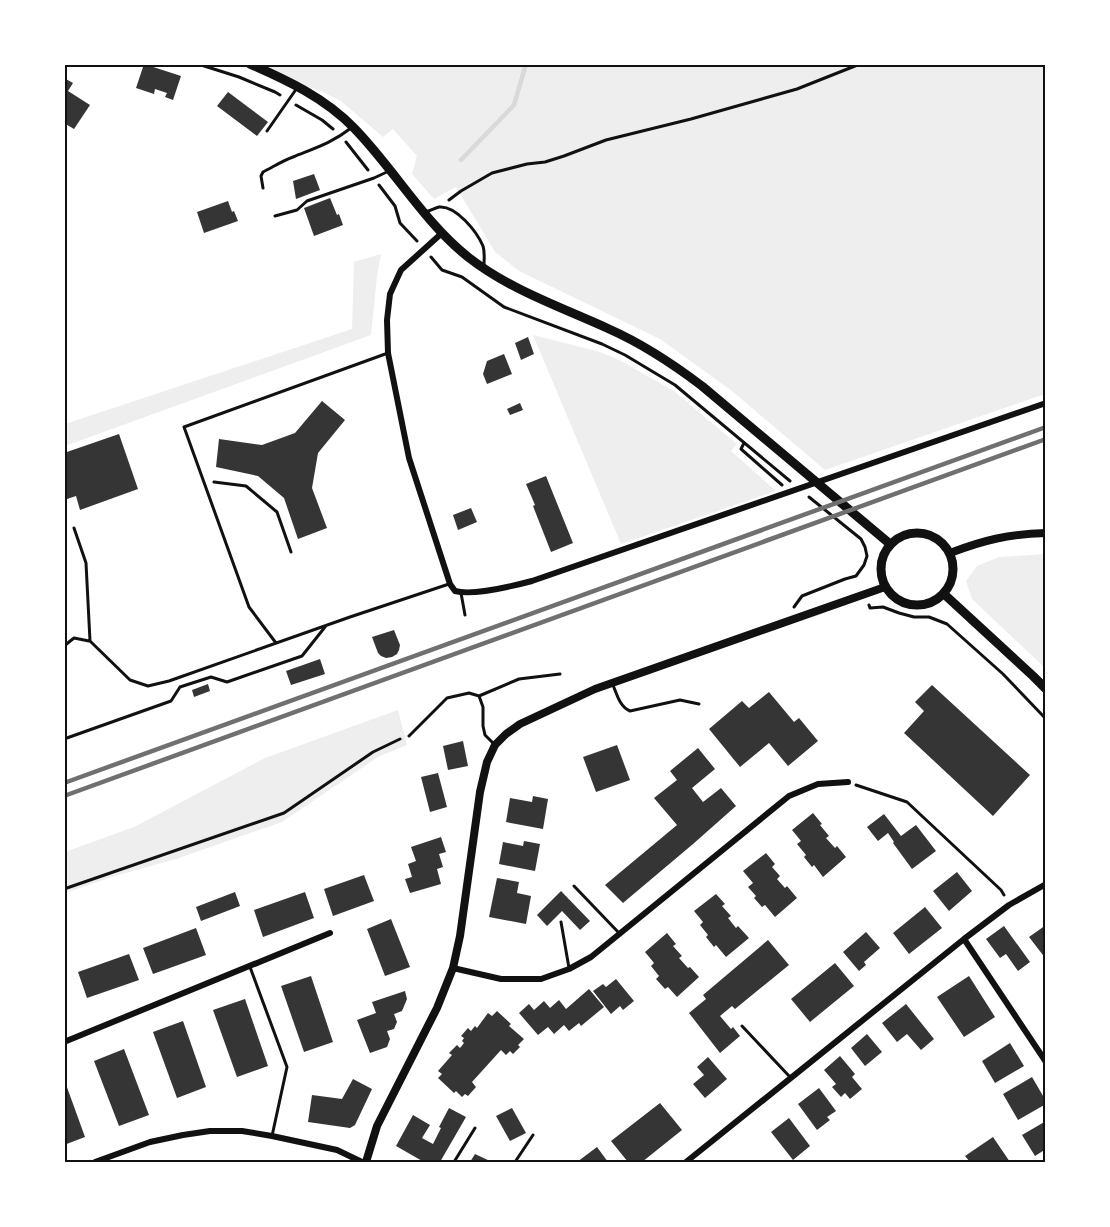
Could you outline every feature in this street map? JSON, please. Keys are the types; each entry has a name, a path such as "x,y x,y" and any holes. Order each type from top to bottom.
{"main road":[{"path":"250,64 298,87 332,109 353,127 441,233 467,256 536,298 612,330 651,351 702,386 890,544"},
{"path":"915,532 930,534 942,542 950,553 954,564 950,585 935,601 913,606 893,597 885,587 882,565 885,554 890,544 902,536 915,532"},
{"path":"944,594 1046,689"}],"street":[{"path":"441,233 401,270 390,294 387,320 388,353 409,458 450,584 455,591 461,593 532,581 1046,403"},
{"path":"950,553 1000,537 1023,533 1046,533"},
{"path":"95,1162 150,1142 183,1134 242,1131 337,1150 364,1162 377,1126 437,1008 453,968 460,936 480,792 487,762 495,745 520,724 595,689 885,587"},
{"path":"453,968 501,979 541,979 569,969 591,957 789,796 818,784 848,782"},
{"path":"686,1162 964,939 1009,905 1046,884"},
{"path":"64,1042 330,933"},
{"path":"964,939 1046,1062"}],"lane":[{"path":"267,131 298,87"},
{"path":"263,188 261,176 263,172 291,158 324,146 353,127"},
{"path":"275,216 297,210 307,201 374,178 390,170"},
{"path":"424,213 441,207 454,211 467,221 484,248 485,269"},
{"path":"276,643 249,607 184,427 388,353"},
{"path":"74,528 86,563 90,641"},
{"path":"64,646 74,638 90,641 130,680 148,686 169,681 450,584"},
{"path":"461,593 465,615"},
{"path":"64,739 171,701 180,687 211,678 227,682 302,656 327,626"},
{"path":"409,736 447,698 469,693 479,696 519,679 560,674"},
{"path":"613,683 621,704 630,711 680,700 699,704"},
{"path":"479,696 483,707 485,735 495,745"},
{"path":"574,886 620,934"},
{"path":"561,922 569,969"},
{"path":"250,967 287,1068 272,1136"},
{"path":"742,1026 791,1078"},
{"path":"454,1162 475,1128"},
{"path":"515,1162 532,1135"}],"path":[{"path":"198,64 275,92 322,120 341,136 394,206 400,223 442,270 462,277 491,295 504,307 602,344 675,385 798,487"},
{"path":"441,207 461,191 492,173 526,164 545,162 606,140 796,89 860,64"},
{"path":"744,443 741,449 790,492"},
{"path":"203,480 246,486 277,512 291,552"},
{"path":"781,623 802,596 856,576 864,565 867,555 861,539 807,495"},
{"path":"864,595 870,608 883,607 914,617 929,617 947,624 1003,674 1046,718"},
{"path":"64,889 284,813 373,752 409,736"},
{"path":"848,782 907,802 1001,890 1009,905"}],"shaded area":[{"path":"265,65 1045,65 1045,394 825,470 732,391 660,339 519,271 495,252 456,187 434,199 412,174 417,156 393,129 383,137 341,101 293,81"},
{"path":"381,254 371,335 65,446 65,424 352,329 354,262"},
{"path":"533,335 600,352 621,361 674,391 737,444 731,451 776,491 621,544"},
{"path":"1046,554 1045,668 972,599 966,581 977,566 999,557"},
{"path":"398,710 407,745 378,757 282,822 176,859 65,893 65,852 134,827 265,758"}],"building":[{"path":"144,64 181,76 173,100 165,97 167,93 155,89 154,94 136,88"},
{"path":"64,78 73,83 68,91 90,105 74,129 64,123"},
{"path":"228,92 268,122 257,136 217,106"},
{"path":"314,174 320,190 296,199 293,181"},
{"path":"330,198 343,225 314,236 304,208"},
{"path":"228,201 238,221 204,233 197,212"},
{"path":"528,337 534,354 521,360 515,343"},
{"path":"504,354 512,374 487,384 483,374 487,361"},
{"path":"322,401 345,420 318,453 312,488 327,528 298,539 284,498 258,476 216,467 219,439 262,445 295,433"},
{"path":"520,403 523,410 510,415 507,409"},
{"path":"119,434 138,489 80,510 76,496 64,500 64,453"},
{"path":"546,476 573,543 551,552 526,484"},
{"path":"471,508 477,522 458,530 453,515"},
{"path":"394,630 400,645 399,650 397,654 386,658 378,653 372,637"},
{"path":"320,659 325,674 291,685 286,671"},
{"path":"208,684 210,691 194,697 192,690"},
{"path":"932,685 1030,775 993,816 904,733 924,711 915,702"},
{"path":"769,692 794,722 799,718 818,741 788,766 769,743 740,767 709,729 742,701 749,708"},
{"path":"463,741 468,766 448,770 443,746"},
{"path":"617,745 630,780 596,792 583,757"},
{"path":"698,748 715,769 692,788 703,802 721,788 736,806 623,903 605,885 677,825 654,798 677,780 670,771"},
{"path":"438,773 447,807 430,812 421,777"},
{"path":"533,796 548,799 543,829 506,822 510,798 532,802"},
{"path":"813,813 829,836 826,838 846,857 823,877 804,857 806,855 797,844 801,841 792,830"},
{"path":"884,814 901,836 916,825 936,851 912,869 888,833 878,841 867,827"},
{"path":"441,837 446,852 439,854 443,867 437,869 441,884 410,893 405,879 412,877 408,864 416,861 411,847"},
{"path":"524,841 540,844 535,871 499,864 503,842 523,846"},
{"path":"766,853 775,864 772,867 780,876 777,879 785,888 787,886 797,898 775,917 765,905 762,907 754,898 756,896 748,887 753,883 743,871"},
{"path":"957,872 972,891 949,911 933,891"},
{"path":"364,875 374,901 333,916 324,889"},
{"path":"497,878 519,882 517,893 531,896 526,924 489,917"},
{"path":"561,891 590,921 580,930 562,911 547,926 537,915"},
{"path":"235,892 240,906 201,921 196,907"},
{"path":"305,892 314,918 263,937 254,910"},
{"path":"716,894 725,904 722,906 731,916 728,918 749,938 726,957 706,937 708,935 700,925 703,922 694,911"},
{"path":"925,907 942,928 909,954 893,933"},
{"path":"391,919 410,967 385,976 367,929"},
{"path":"1046,925 1046,959 1029,937"},
{"path":"1004,926 1030,962 1018,971 1006,954 1000,958 986,939"},
{"path":"196,928 206,955 153,974 143,948"},
{"path":"866,932 880,948 864,962 866,965 859,971 843,952"},
{"path":"667,933 676,944 673,946 682,956 679,958 699,977 677,997 656,979 659,976 651,966 654,963 645,952"},
{"path":"768,940 789,965 735,1009 732,1006 720,1016 740,1036 720,1053 689,1013 706,999 703,995"},
{"path":"129,954 139,980 87,998 78,972"},
{"path":"835,963 854,986 810,1022 791,999"},
{"path":"311,976 333,1042 304,1052 281,986"},
{"path":"969,976 995,1017 964,1037 937,997"},
{"path":"616,979 634,1001 623,1010 620,1006 611,1014 593,991 603,984 606,987"},
{"path":"589,989 604,1007 581,1026 579,1023 569,1031 564,1025 554,1034 548,1027 538,1035 519,1013 529,1004 534,1010 544,1001 550,1008 559,1000 566,1009"},
{"path":"405,991 407,999 402,1011 394,1014 397,1022 394,1029 387,1031 390,1039 387,1047 370,1053 357,1020 376,1013 372,1002"},
{"path":"245,999 268,1066 237,1077 213,1010"},
{"path":"906,1004 934,1039 921,1050 907,1034 897,1042 882,1023"},
{"path":"497,1011 524,1039 513,1054 510,1051 506,1055 501,1050 472,1082 476,1087 468,1096 465,1094 462,1097 456,1091 454,1093 438,1078 442,1074 438,1071 452,1055 449,1053 457,1045 460,1048 464,1043 462,1041 464,1038 461,1036 468,1028 471,1031 475,1026 477,1028 488,1013 492,1016"},
{"path":"183,1021 206,1087 177,1098 153,1032"},
{"path":"867,1034 882,1052 865,1066 851,1048"},
{"path":"1010,1043 1024,1066 995,1083 982,1061"},
{"path":"124,1049 149,1115 119,1126 94,1061"},
{"path":"840,1056 855,1074 852,1077 862,1089 850,1099 845,1093 841,1097 832,1087 836,1084 824,1070"},
{"path":"708,1057 727,1079 705,1098 693,1084 704,1075 697,1067"},
{"path":"1032,1077 1046,1104 1018,1120 1003,1094"},
{"path":"64,1079 85,1137 64,1145"},
{"path":"353,1079 372,1089 355,1125 350,1128 308,1122 312,1095 342,1099"},
{"path":"819,1088 836,1111 827,1117 830,1120 817,1130 798,1104"},
{"path":"660,1103 682,1130 642,1162 628,1162 611,1141"},
{"path":"449,1108 466,1117 440,1162 424,1162 396,1146 413,1115 430,1125 422,1138 433,1144"},
{"path":"512,1108 526,1133 510,1141 496,1116"},
{"path":"789,1118 810,1146 793,1160 771,1132"},
{"path":"1046,1121 1046,1149 1035,1156 1022,1135"},
{"path":"993,1137 1010,1162 970,1162 965,1156"},
{"path":"597,1147 608,1162 577,1162"},
{"path":"475,1154 492,1162 470,1162"}],"waterway":[{"path":"461,160 514,105 526,64"}],"railway":[{"path":"64,783 1046,427"},
{"path":"64,796 1046,439"}]}
